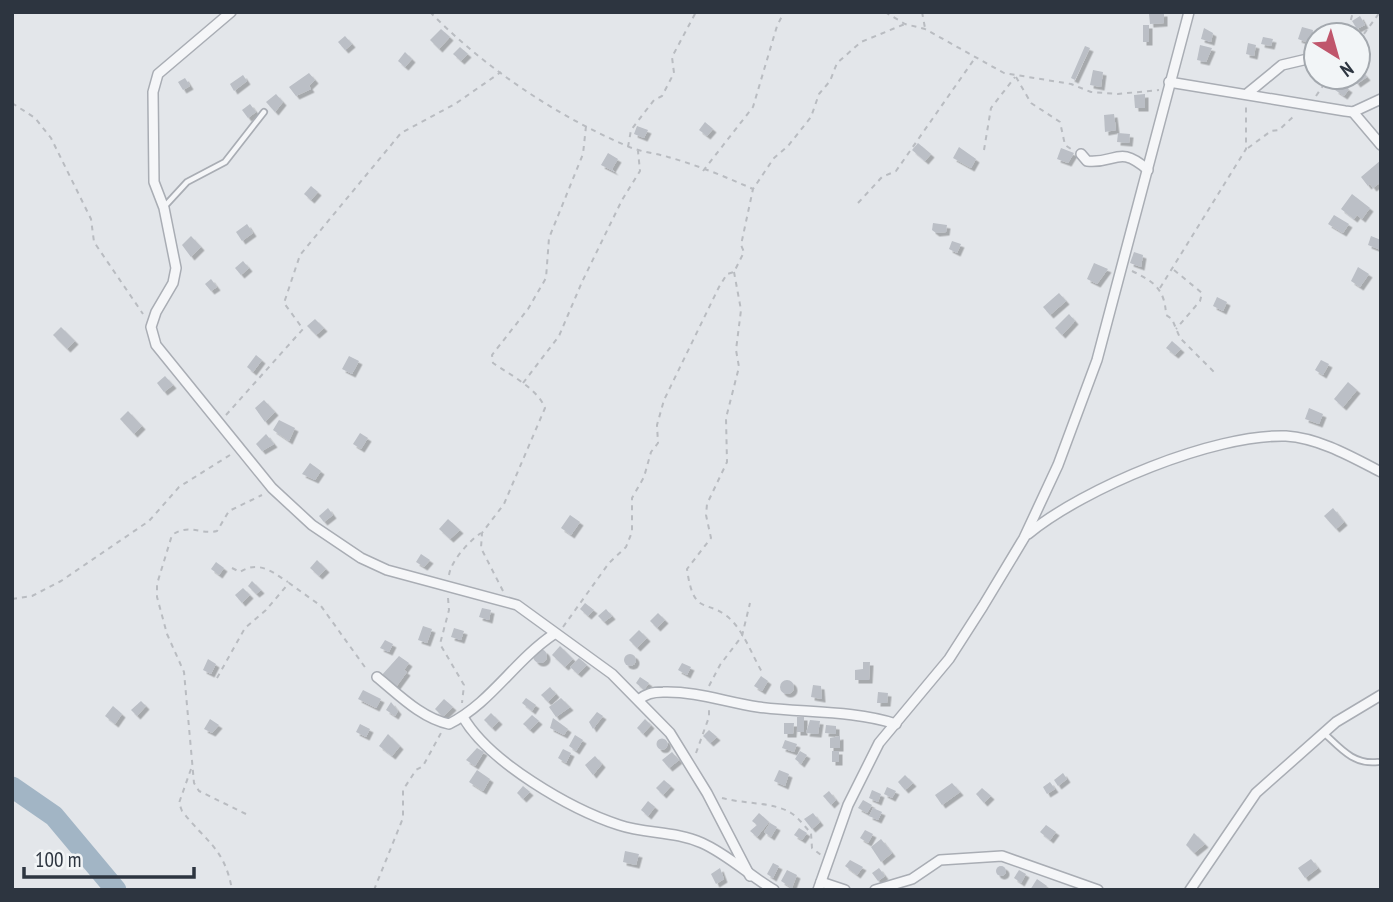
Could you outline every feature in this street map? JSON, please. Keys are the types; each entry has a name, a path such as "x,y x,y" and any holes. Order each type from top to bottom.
{"street":[{"path":"231,12 158,74 153,92 154,182 164,208 176,268 173,282 151,327 156,345 272,488 312,525 361,558 447,588 517,605 594,660 670,733 708,793 750,876"},
{"path":"845,890 820,886 863,772 879,743 949,659 1024,538 1058,465 1097,360 1189,12"},
{"path":"1248,93 1282,65 1302,60"},
{"path":"1168,86 1248,93 1307,106 1353,112 1381,99"},
{"path":"1353,112 1381,145"},
{"path":"1081,154 1087,161 1096,162 1119,156 1133,157 1148,170"},
{"path":"1024,538 1049,518 1084,497 1195,453 1236,441 1287,436 1307,440 1381,472"},
{"path":"377,677 406,701 449,724 485,701 514,666 554,634"},
{"path":"638,700 648,693 661,692 710,695 754,706 875,718 896,724"},
{"path":"1190,890 1256,793 1324,733 1381,695"},
{"path":"463,717 485,746 558,799 620,826 664,832 705,844 774,890"},
{"path":"875,890 912,879 940,860 1002,856 1098,890"}],"lane":[{"path":"164,208 187,183 225,162 264,112"},
{"path":"1324,733 1346,754 1363,764 1378,762"}],"path":[{"path":"430,12 457,39 501,72 586,126 628,147 669,157 753,189"},
{"path":"628,147 631,130 654,100 662,96 674,73 673,57 696,12"},
{"path":"703,171 752,107 777,26 784,12"},
{"path":"885,12 905,24 925,29 1016,76 1118,94 1168,86"},
{"path":"922,12 925,29"},
{"path":"762,673 733,622 698,605 690,589 687,569 711,538 706,515 707,504 727,462 726,418 739,367 736,350 741,310 734,272 744,253 741,245 753,189 774,158 788,146 811,117 819,94 830,81 837,63 861,42 905,24"},
{"path":"858,203 882,177 896,171 975,57"},
{"path":"220,423 303,329 284,303 300,255 401,133 455,104 501,72"},
{"path":"984,150 991,108 1016,76"},
{"path":"1016,76 1031,103 1060,122 1065,145 1081,154"},
{"path":"1160,289 1184,245 1229,181 1247,149 1271,131 1279,130 1307,106 1318,91"},
{"path":"1247,149 1245,98 1248,93"},
{"path":"12,103 35,118 51,138 91,219 94,242 151,327"},
{"path":"463,717 464,685 440,643 449,610 447,588 450,568 504,504 545,408 543,401 493,363 492,355 528,309 546,278 549,238 583,154 586,126"},
{"path":"523,384 559,336 593,258 640,171 638,150"},
{"path":"1122,267 1147,278 1160,289 1166,298 1166,315 1217,375"},
{"path":"1173,269 1202,293 1200,301 1176,330"},
{"path":"554,634 564,627 609,563 626,547 632,532 632,498 644,477 651,452 658,443 657,425 664,400 719,287 727,274 734,272"},
{"path":"12,599 32,596 61,581 149,521 179,487 240,449"},
{"path":"246,814 199,791 191,768 184,672 167,634 157,597 157,584 172,535 180,529 191,527 210,533 217,531 229,511 272,488"},
{"path":"482,533 481,548 506,601"},
{"path":"232,568 240,572 248,567 264,566 321,606 362,666 377,677"},
{"path":"217,678 245,628 266,610 289,583"},
{"path":"688,761 695,754 709,717 708,687 720,665 743,636 750,603"},
{"path":"374,890 396,843 403,818 403,790 416,770 423,766 449,724"},
{"path":"191,768 179,803 182,811 218,850 226,863 232,890"},
{"path":"708,793 744,804 763,803 791,813 811,833 811,848 828,860"}],"building":[{"path":"1164,13 1164,23 1150,24 1149,14"},
{"path":"1143,25 1149,25 1149,42 1143,42"},
{"path":"1204,28 1213,33 1211,42 1201,39"},
{"path":"441,29 450,37 439,49 430,40"},
{"path":"345,36 352,44 345,50 338,42"},
{"path":"1263,37 1273,39 1271,46 1261,44"},
{"path":"1248,43 1256,45 1254,56 1246,54"},
{"path":"1200,45 1212,48 1206,62 1197,60"},
{"path":"1085,46 1090,48 1075,80 1071,78"},
{"path":"460,47 468,54 461,61 453,54"},
{"path":"405,52 412,59 405,67 398,61"},
{"path":"1093,70 1103,72 1101,87 1090,85"},
{"path":"309,73 315,80 309,86 311,89 296,96 289,87"},
{"path":"243,75 247,81 234,91 230,84"},
{"path":"185,78 190,86 183,90 178,82"},
{"path":"276,94 283,102 275,112 266,102"},
{"path":"1145,94 1145,108 1135,108 1134,95"},
{"path":"250,104 256,112 248,118 242,110"},
{"path":"1114,114 1116,130 1105,132 1104,115"},
{"path":"705,122 713,129 707,136 699,130"},
{"path":"637,126 648,130 644,138 634,134"},
{"path":"1118,133 1130,134 1129,143 1117,142"},
{"path":"918,143 931,154 925,161 912,150"},
{"path":"959,147 976,159 971,168 953,158"},
{"path":"1061,148 1074,153 1068,163 1057,159"},
{"path":"608,153 618,159 612,169 615,172 601,165"},
{"path":"1381,160 1381,182 1373,188 1361,177"},
{"path":"311,186 318,192 311,200 304,194"},
{"path":"1352,194 1370,208 1362,219 1357,215 1354,219 1341,209"},
{"path":"1334,215 1349,224 1343,233 1328,224"},
{"path":"933,223 947,225 946,232 936,233 932,230"},
{"path":"247,224 253,233 242,241 236,232"},
{"path":"191,236 201,247 191,257 182,245"},
{"path":"1371,236 1381,240 1381,250 1368,245"},
{"path":"952,241 961,244 957,253 949,249"},
{"path":"1134,252 1143,255 1141,267 1130,263"},
{"path":"243,261 249,268 241,275 235,268"},
{"path":"1094,263 1108,269 1097,284 1087,279"},
{"path":"1358,267 1369,274 1360,287 1351,281"},
{"path":"211,279 217,287 211,291 205,284"},
{"path":"1059,293 1066,301 1050,315 1043,307"},
{"path":"1217,297 1227,302 1223,311 1213,306"},
{"path":"1069,314 1075,321 1062,335 1055,328"},
{"path":"315,319 324,328 316,335 307,326"},
{"path":"61,327 75,341 67,349 53,335"},
{"path":"1172,341 1181,349 1175,355 1166,348"},
{"path":"256,355 262,360 253,372 247,367"},
{"path":"349,356 359,361 352,374 342,369"},
{"path":"1321,360 1329,364 1323,375 1315,370"},
{"path":"165,376 173,385 164,392 157,383"},
{"path":"1348,382 1357,390 1343,407 1334,399"},
{"path":"264,400 275,412 265,422 255,408"},
{"path":"1309,408 1323,414 1319,424 1305,419"},
{"path":"128,411 142,426 134,434 120,419"},
{"path":"279,420 295,428 289,441 273,430"},
{"path":"360,433 368,438 361,449 353,444"},
{"path":"266,434 274,444 262,451 256,444"},
{"path":"310,463 321,471 315,480 302,474"},
{"path":"328,508 333,515 324,522 319,516"},
{"path":"1333,508 1344,522 1336,529 1324,516"},
{"path":"570,515 580,522 571,535 561,528"},
{"path":"448,519 460,530 450,539 439,529"},
{"path":"421,554 430,560 424,567 416,562"},
{"path":"317,560 326,569 319,576 310,568"},
{"path":"216,562 224,568 219,575 211,569"},
{"path":"252,581 261,590 256,594 248,586"},
{"path":"243,588 250,595 242,603 235,595"},
{"path":"585,603 594,610 588,616 580,609"},
{"path":"482,608 491,610 489,620 479,617"},
{"path":"606,609 612,616 604,622 598,616"},
{"path":"658,613 665,620 657,628 650,621"},
{"path":"423,626 432,629 427,643 418,640"},
{"path":"454,628 464,631 461,640 451,637"},
{"path":"639,630 647,638 637,648 629,640"},
{"path":"385,640 393,644 389,652 380,648"},
{"path":"560,646 573,659 565,667 552,655"},
{"path":"537,649 543,649 547,656 543,663 537,663 533,659 533,653"},
{"path":"630,654 636,660 630,666 624,660"},
{"path":"399,656 409,663 404,670 407,672 396,687 381,676"},
{"path":"579,658 587,665 578,674 570,667"},
{"path":"208,659 216,664 211,674 203,670"},
{"path":"863,662 870,662 869,680 855,680 855,670 863,669"},
{"path":"682,663 691,667 687,675 678,670"},
{"path":"761,676 768,681 762,691 754,686"},
{"path":"640,677 649,683 644,690 636,683"},
{"path":"784,680 790,680 794,687 790,694 784,694 780,690 780,684"},
{"path":"813,685 821,686 822,699 811,697"},
{"path":"550,687 556,694 548,702 541,695"},
{"path":"363,690 381,699 376,708 358,699"},
{"path":"878,692 888,693 887,703 877,703"},
{"path":"526,698 536,705 532,711 522,703"},
{"path":"561,698 570,707 556,717 549,707"},
{"path":"444,699 453,707 443,717 435,709"},
{"path":"141,701 146,706 137,716 131,710"},
{"path":"391,702 398,711 395,716 386,710"},
{"path":"113,706 122,714 115,724 105,716"},
{"path":"597,712 603,716 593,729 589,722"},
{"path":"491,713 499,721 492,728 484,720"},
{"path":"532,715 539,721 530,730 523,724"},
{"path":"797,717 804,717 804,732 797,732"},
{"path":"553,718 568,729 564,735 550,728"},
{"path":"210,719 219,725 212,733 204,729"},
{"path":"645,719 651,725 643,734 637,728"},
{"path":"810,720 820,721 818,734 806,733"},
{"path":"784,723 794,723 793,734 784,734"},
{"path":"360,724 370,729 366,737 356,732"},
{"path":"826,725 836,726 836,734 825,733"},
{"path":"709,730 717,737 710,743 703,736"},
{"path":"388,734 400,746 392,756 379,746"},
{"path":"575,735 583,740 576,751 569,746"},
{"path":"840,736 840,748 830,748 830,738"},
{"path":"662,738 668,744 662,750 656,744"},
{"path":"785,740 797,744 794,752 782,748"},
{"path":"477,748 484,752 475,766 466,760"},
{"path":"563,749 571,753 566,763 558,758"},
{"path":"800,751 807,755 801,764 795,759"},
{"path":"832,751 839,751 839,762 832,762"},
{"path":"672,752 679,760 669,768 662,760"},
{"path":"595,756 602,764 593,775 585,765"},
{"path":"477,770 490,779 483,791 469,782"},
{"path":"779,770 789,774 785,786 774,781"},
{"path":"1063,773 1067,779 1058,786 1054,780"},
{"path":"905,775 913,783 905,790 898,782"},
{"path":"664,780 671,786 663,795 656,788"},
{"path":"1050,782 1055,789 1047,794 1043,787"},
{"path":"952,783 960,792 942,805 935,795"},
{"path":"523,786 530,792 523,799 517,793"},
{"path":"887,787 896,791 892,798 884,794"},
{"path":"982,788 991,796 984,803 976,794"},
{"path":"872,790 881,794 878,802 869,798"},
{"path":"829,791 836,800 831,805 823,796"},
{"path":"863,800 872,805 867,813 858,808"},
{"path":"648,801 655,807 648,816 641,810"},
{"path":"873,808 882,812 878,820 869,816"},
{"path":"759,813 769,822 757,837 750,831 757,825 752,821"},
{"path":"813,813 820,822 812,829 804,819"},
{"path":"770,823 777,827 771,837 764,832"},
{"path":"1046,825 1056,832 1050,840 1040,832"},
{"path":"799,828 807,833 802,840 794,835"},
{"path":"865,830 873,834 868,843 860,838"},
{"path":"1194,833 1205,844 1194,853 1186,845"},
{"path":"881,839 892,853 881,862 871,847"},
{"path":"625,851 639,854 636,865 623,862"},
{"path":"1311,859 1318,868 1305,878 1298,868"},
{"path":"850,860 863,867 857,875 845,866"},
{"path":"773,863 779,866 773,878 767,874"},
{"path":"1001,866 1005,867 1005,875 1001,876 997,875 996,871 997,867"},
{"path":"720,868 724,879 716,884 711,874"},
{"path":"879,868 885,876 878,881 872,873"},
{"path":"787,870 797,875 792,888 781,881"},
{"path":"1019,870 1026,874 1021,883 1014,878"},
{"path":"1037,879 1047,886 1044,890 1030,890"}],"waterway":[{"path":"12,787 54,816 116,890"}]}
